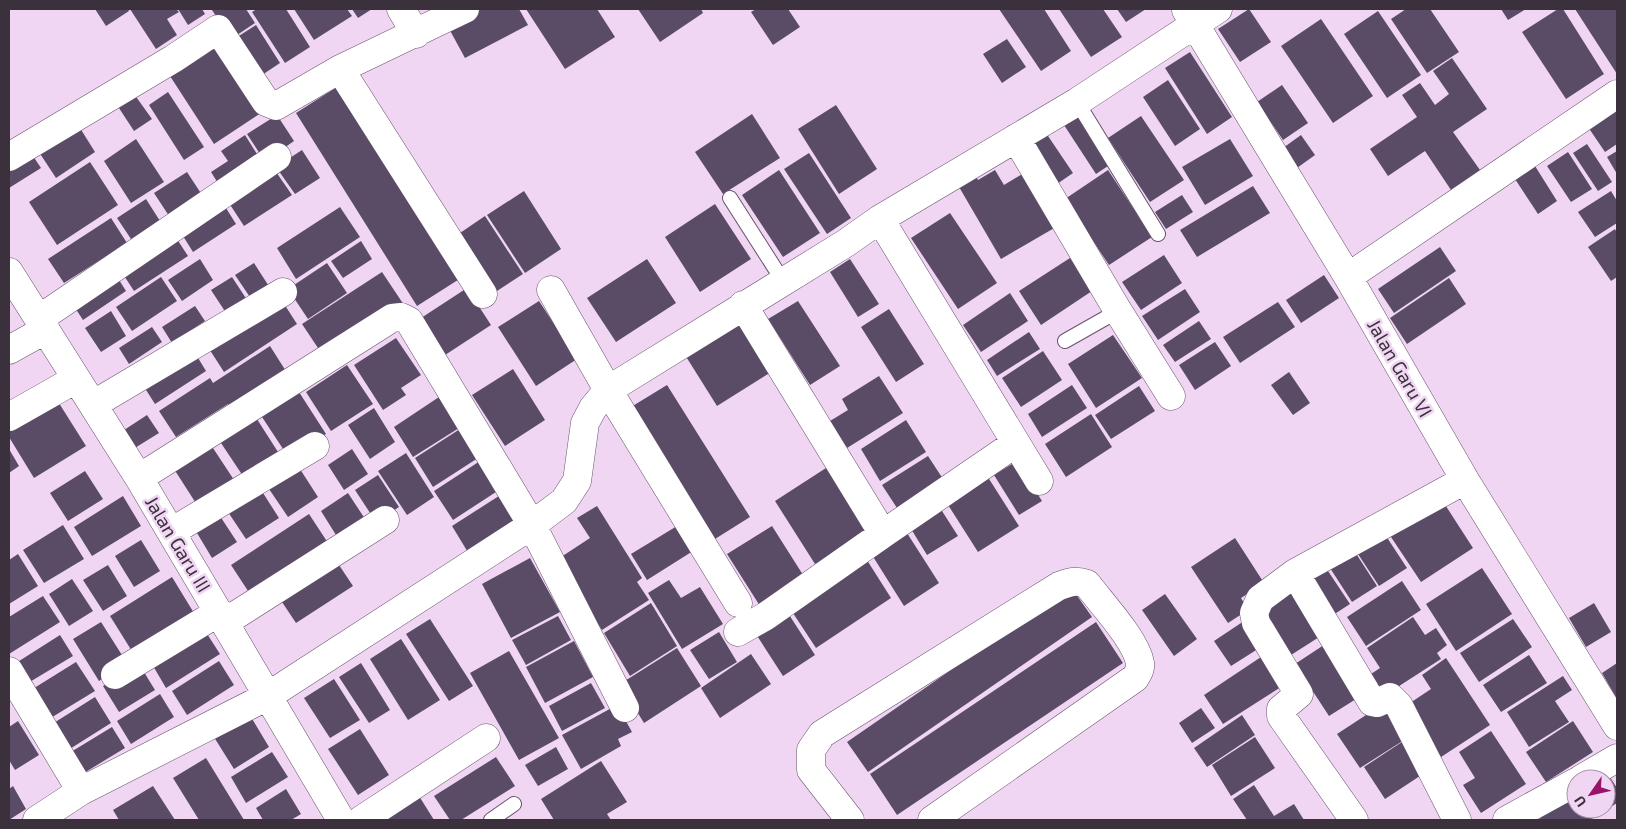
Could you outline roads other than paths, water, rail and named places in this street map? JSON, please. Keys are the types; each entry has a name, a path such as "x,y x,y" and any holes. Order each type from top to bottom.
{"street":[{"path":"401,9 416,34"},
{"path":"9,157 173,60 212,19 266,102 276,106 340,69 465,9"},
{"path":"37,820 81,791 268,696 532,525 564,501 577,481 585,422 593,408 608,390 846,243 880,219 1076,102 1190,17 1218,9"},
{"name":"Jalan Garu VI","path":"1190,17 1348,277 1465,480 1617,726"},
{"path":"340,69 483,294"},
{"path":"1348,277 1617,94"},
{"path":"1016,138 1118,311 1171,396"},
{"path":"9,350 42,324 277,157"},
{"path":"880,219 1039,481"},
{"name":"Jalan Garu III","path":"9,273 76,380 94,404 139,478 340,820"},
{"path":"551,290 608,390 738,603"},
{"path":"94,404 283,292"},
{"path":"743,305 883,534"},
{"path":"139,478 392,318 401,317 408,321 532,525 625,708"},
{"path":"9,417 76,380"},
{"path":"738,632 766,616 1016,443"},
{"path":"171,532 315,446"},
{"path":"1354,820 1281,716 1281,709 1296,698 1298,691 1256,622 1254,613 1260,599 1295,573 1465,480"},
{"path":"114,675 222,617 385,520"},
{"path":"1295,573 1372,702 1379,703 1390,697 1399,706 1457,820"},
{"path":"850,820 811,770 810,750 822,734 1053,590 1071,581 1087,584 1126,636 1139,660 1139,672 1135,678 932,820"},
{"path":"9,671 81,791"},
{"path":"361,820 486,738"},
{"path":"1598,769 1617,758"},
{"path":"1507,820 1566,788"}],"lane":[{"path":"1076,102 1158,234"},
{"path":"730,198 783,281"},
{"path":"1065,341 1118,311"},
{"path":"491,820 514,804"}]}
